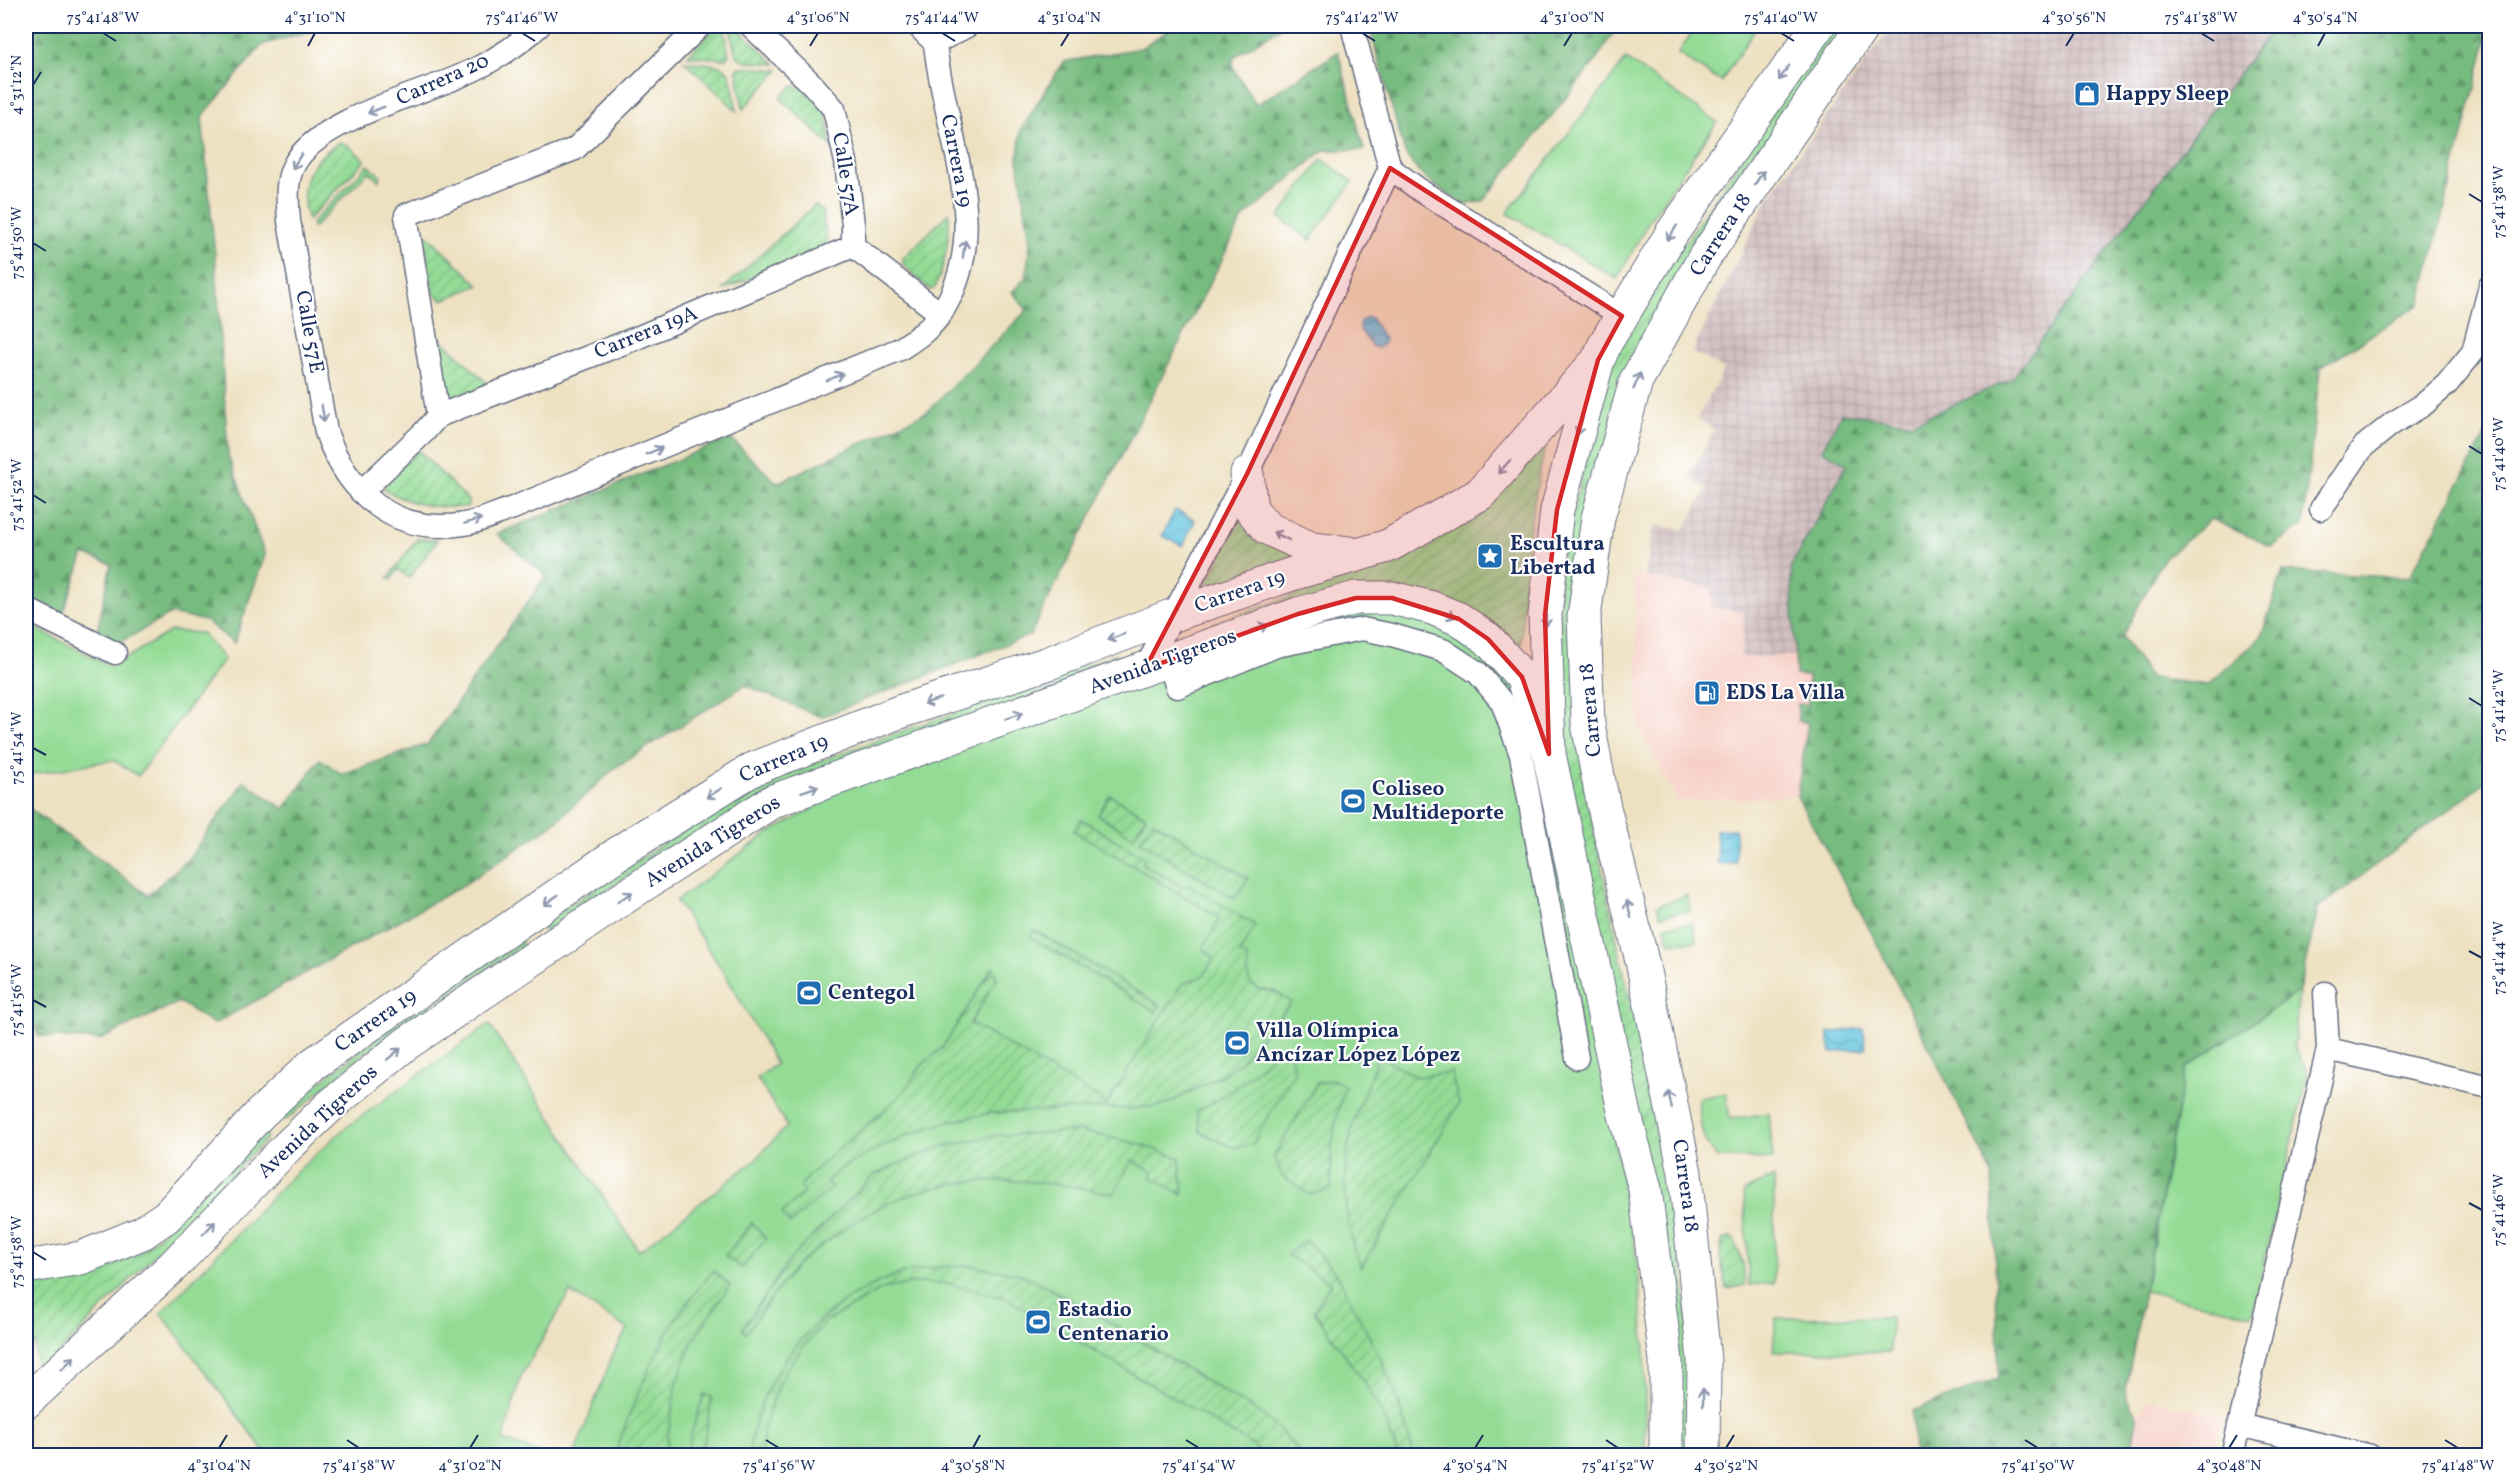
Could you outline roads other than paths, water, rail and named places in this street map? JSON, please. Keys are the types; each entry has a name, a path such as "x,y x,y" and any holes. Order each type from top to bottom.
{"street":[{"name":"Carrera 20","path":"341,124 460,76 502,54 538,26"},
{"path":"361,492 438,416 406,215 575,149 700,26"},
{"name":"Calle 57A","path":"751,26 812,84 834,109 846,162 853,246 941,314"},
{"path":"918,26 935,43 967,26"},
{"path":"1352,26 1390,168 1421,191 1622,316"},
{"name":"Carrera 18","path":"1666,1455 1666,1361 1645,1189 1620,1092 1549,754 1545,615 1557,510 1598,360 1672,233 1818,26"},
{"name":"Carrera 18","path":"1703,1455 1704,1360 1685,1173 1642,961 1603,803 1588,724 1584,617 1598,518 1636,381 1704,258 1863,26"},
{"name":"Carrera 19","path":"415,522 433,525 465,524 513,508 900,349 922,334 941,314 956,283 967,229 966,201 938,76 935,43"},
{"name":"Calle 57E","path":"341,124 320,135 302,153 292,168 287,189 289,221 326,432 339,462 361,492 379,508 405,521 415,522"},
{"path":"1390,168 1247,474 1171,616 1156,664 1177,687 1276,646 1362,629 1443,650 1478,673 1502,702 1521,755 1577,1058"},
{"name":"Carrera 19A","path":"438,416 639,337 853,246"},
{"path":"2321,509 2363,447 2393,423 2424,405 2447,384 2473,352 2490,286"},
{"name":"Carrera 19","path":"26,1267 81,1258 116,1245 167,1216 260,1114 313,1064 630,844 753,769 899,712 1046,664 1171,616 1357,554 1388,546 1480,494 1598,360"},
{"path":"1247,474 1251,509 1267,528 1312,549 1357,554"},
{"name":"Avenida Tigreros","path":"26,1402 174,1265 286,1147 331,1105 406,1044 773,801 1156,664 1298,615 1356,598 1392,598 1432,608 1459,619 1488,639 1522,676 1549,754"},
{"path":"26,609 115,653"},
{"path":"2232,1455 2328,1049 2325,993"},
{"path":"2328,1049 2490,1087"},
{"path":"2239,1425 2370,1455"}],"water":[{"path":"1367,317 1371,318 1384,339 1384,343 1379,348 1373,347 1360,330 1360,322"},
{"path":"1175,510 1195,520 1183,546 1162,536"},
{"path":"1735,829 1736,863 1718,864 1716,830"},
{"path":"1863,1028 1866,1048 1831,1053 1828,1033"}],"place":[{"name":"Happy Sleep","path":"2087,94"},
{"name":"Escultura Libertad","path":"1490,556"},
{"name":"EDS La Villa","path":"1707,693"},
{"name":"Coliseo Multideporte","path":"1353,801"},
{"name":"Centegol","path":"809,993"},
{"name":"Villa Olímpica Ancízar López López","path":"1237,1043"},
{"name":"Estadio Centenario","path":"1038,1322"}]}
